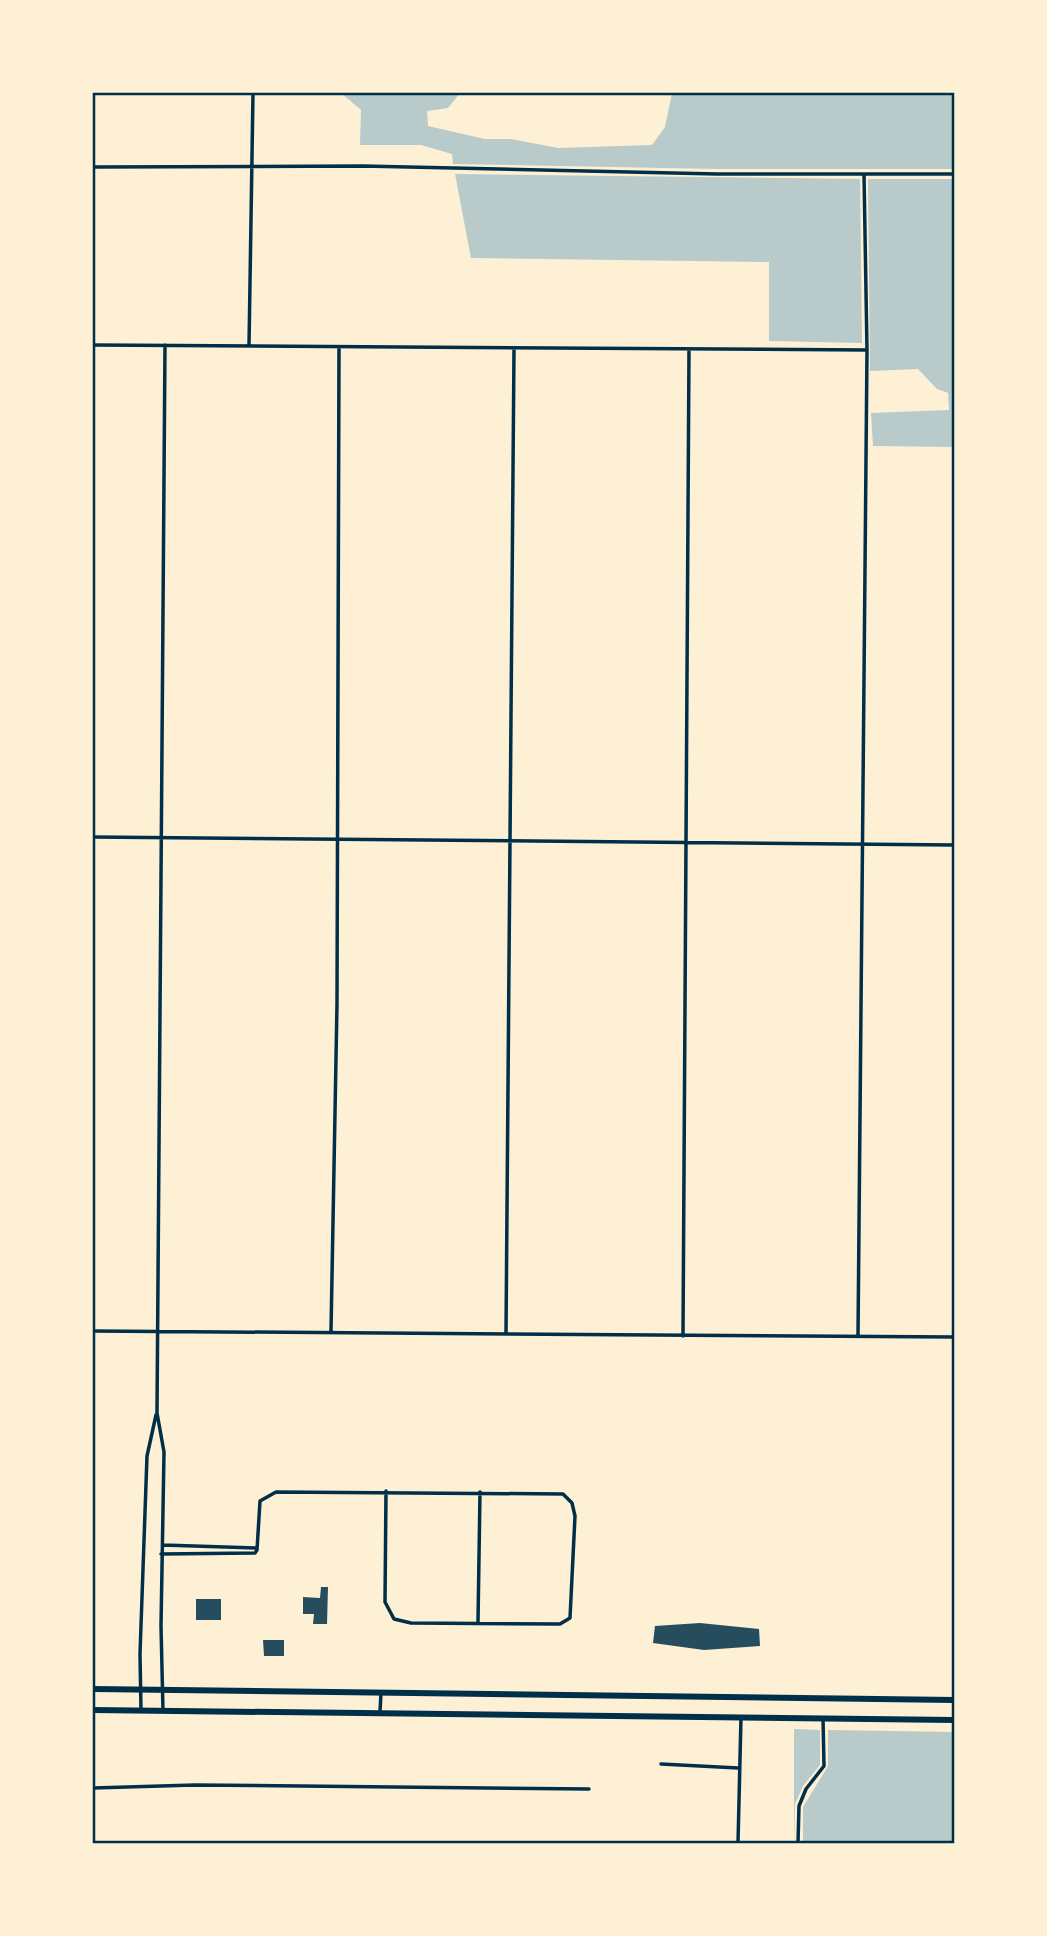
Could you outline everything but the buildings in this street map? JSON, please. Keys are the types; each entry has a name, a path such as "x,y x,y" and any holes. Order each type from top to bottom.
{"highway":[{"path":"93,1689 954,1700"},
{"path":"93,1710 954,1720"}],"street":[{"path":"249,346 253,93"},
{"path":"93,167 954,174"},
{"path":"858,1336 867,350 864,174"},
{"path":"93,345 867,350"},
{"path":"163,1711 161,1553 164,1452 157,1413 165,345"},
{"path":"331,1331 339,347"},
{"path":"506,1334 514,349"},
{"path":"683,1336 689,349"},
{"path":"93,837 336,838 509,843 954,845"},
{"path":"93,1331 954,1337"},
{"path":"141,1711 147,1455 157,1413"},
{"path":"257,1550 257,1513 260,1501 268,1494 386,1491 563,1494 572,1503 575,1516 570,1618 560,1624 411,1623 390,1615 384,1602 386,1491"},
{"path":"478,1623 480,1492"},
{"path":"162,1545 254,1546 257,1550"},
{"path":"161,1553 255,1553 257,1550"},
{"path":"380,1713 382,1693"},
{"path":"738,1843 741,1717"},
{"path":"798,1843 799,1806 806,1789 824,1766 823,1718"},
{"path":"661,1764 738,1768"},
{"path":"93,1788 195,1785 589,1789"}],"shaded area":[{"path":"341,93 460,93 448,108 427,111 428,126 485,139 511,139 558,148 652,145 665,127 672,93 954,93 954,169 717,169 453,164 452,154 421,145 360,145 361,110"},
{"path":"455,174 860,179 862,343 769,341 769,262 471,258"},
{"path":"868,179 954,179 954,447 873,446 871,413 949,410 948,393 937,389 918,369 870,371"},
{"path":"794,1729 820,1730 820,1765 803,1786 795,1804 794,1843"},
{"path":"828,1730 954,1732 954,1843 803,1843 803,1807 828,1766"}]}
